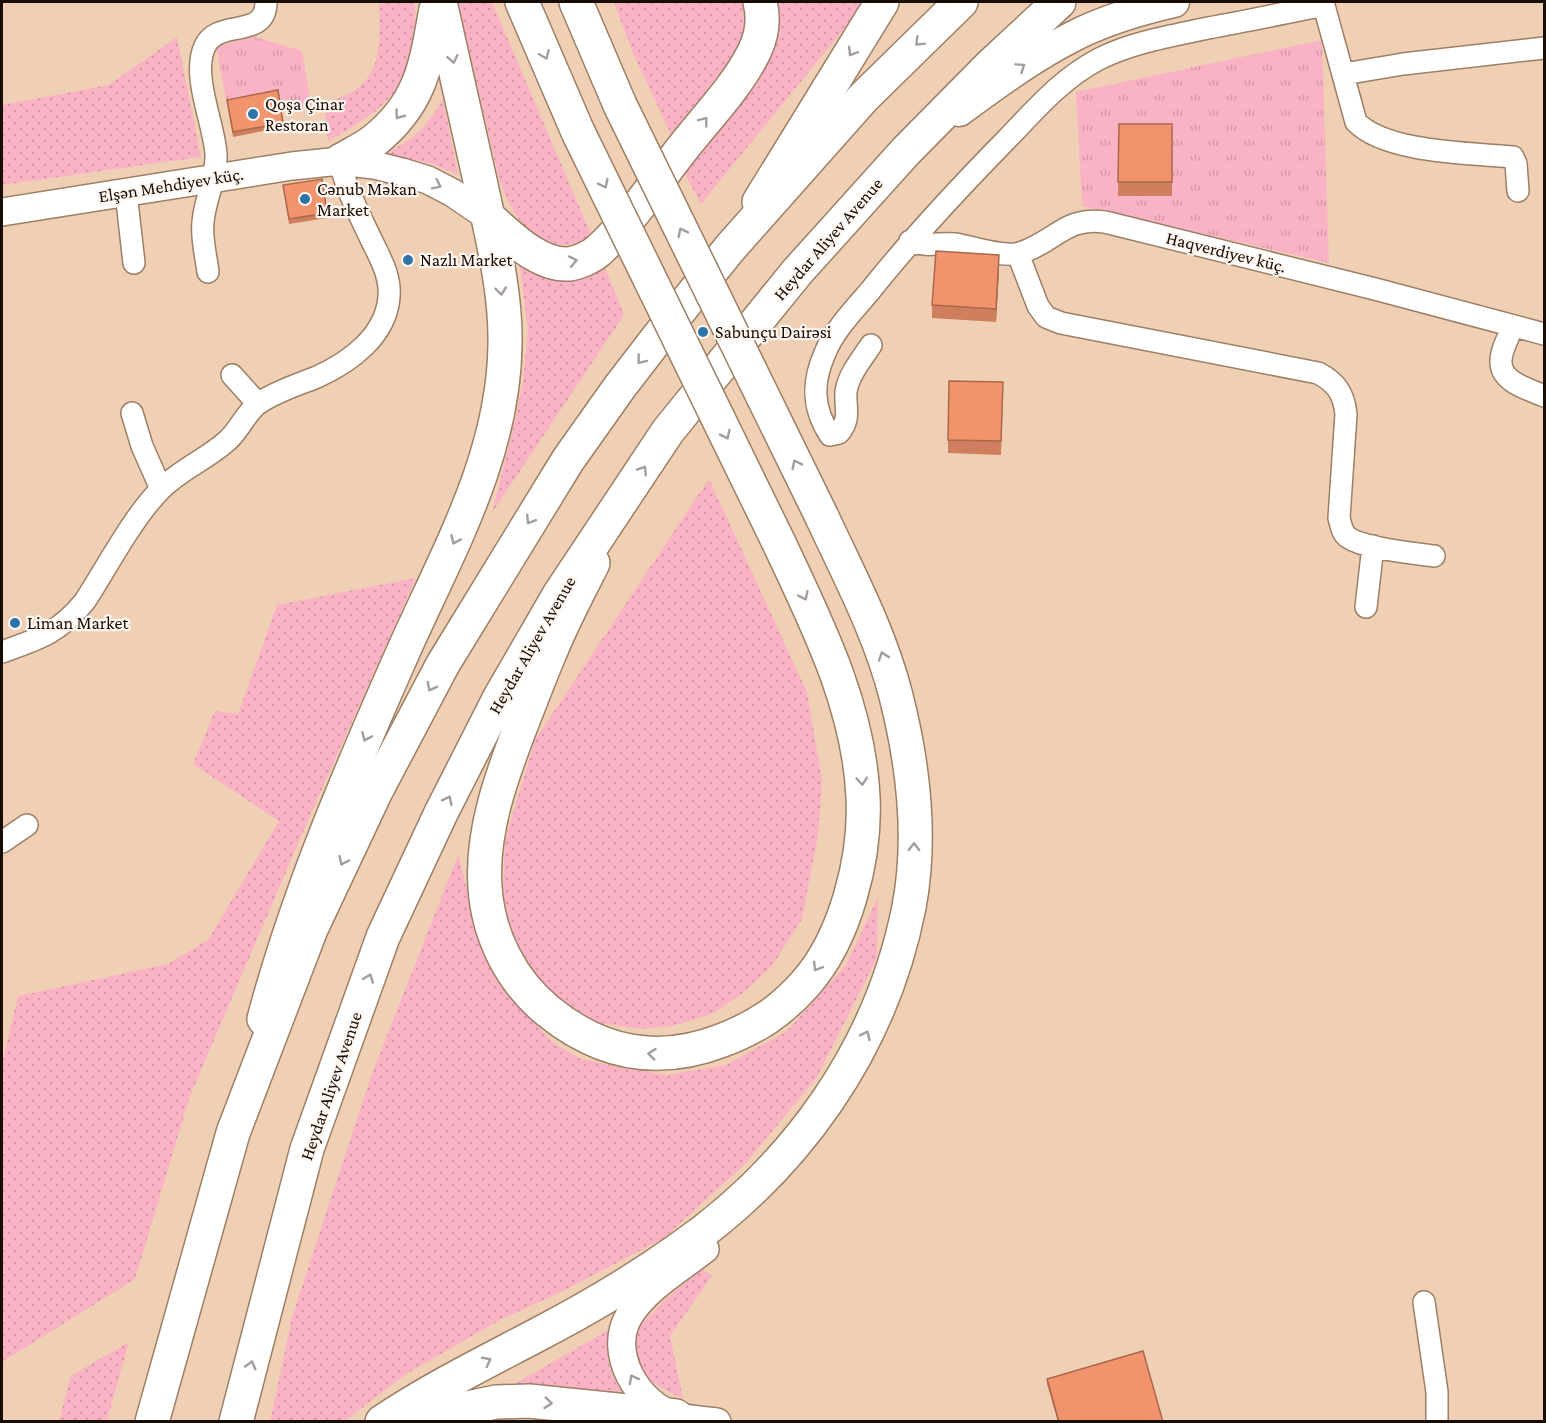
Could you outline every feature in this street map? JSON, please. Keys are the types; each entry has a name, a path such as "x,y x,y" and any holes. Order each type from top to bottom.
{"main road":[{"path":"340,162 375,140 395,120 418,87 426,65 439,2"},
{"path":"152,1422 273,982 297,909 360,750 470,506 493,440 500,404 505,344 498,272 488,217 439,2"},
{"path":"522,2 578,132 818,626 836,670 856,737 863,798 862,838 850,897 833,940 807,982 778,1012 742,1033 699,1050 659,1055 613,1047 592,1040 564,1024 535,1001 516,977 499,947 485,890 484,858 493,813 508,761 553,645 624,498"},
{"path":"382,1422 451,1380 590,1306 680,1249 730,1209 774,1168 822,1112 843,1080 867,1035 884,995 909,905 914,856 914,817 909,757 895,692 873,627 822,516 620,105 576,2"},
{"path":"586,2 620,105"},
{"path":"488,217 526,248 551,261 568,264 580,261 596,252 629,216 735,82 755,50 763,24 760,2"},
{"path":"730,248 882,2"},
{"path":"233,1133 311,929 376,791 443,664 568,460 619,388 730,248 862,98 961,2"},
{"name":"Heydar Aliyev Avenue","path":"236,1422 307,1149 383,937 441,813 500,697 560,595 668,431 797,272 906,151 991,65 1059,2"},
{"path":"906,151 1041,53 1072,36 1174,2"},
{"path":"405,1422 451,1380"},
{"path":"430,1422 464,1409 507,1401 529,1401 676,1416"}],"street":[{"path":"208,272 202,224 214,178 216,156 214,135 202,86 201,61 205,45 213,37 234,28 253,25 262,19 266,2"},
{"path":"871,345 853,374 846,391 845,425 839,434 830,435 816,408 815,385 825,352 837,332 910,241 1048,94 1063,82 1099,59 1132,46 1171,36 1323,3 1356,122 1362,128 1399,144 1513,157 1516,164 1518,191"},
{"path":"1344,74 1403,64 1545,48"},
{"path":"2,652 55,631 74,614 160,489 176,475 228,440 248,413 258,404 279,392 318,376 356,354 371,340 381,324 389,299 389,282 384,266 350,195 340,162"},
{"name":"Elşən Mehdiyev küç.","path":"2,212 292,166 340,162 374,165 428,180 453,193 488,217"},
{"path":"126,193 134,263"},
{"name":"Haqverdiyev küç.","path":"1018,254 1072,224 1090,219 1098,220 1545,334"},
{"path":"910,241 928,246 954,244 1018,254 1038,306 1046,317 1061,323 1318,373 1328,378 1338,387 1344,399 1346,414 1340,518 1342,530 1349,538 1372,546 1434,556"},
{"path":"1513,326 1501,362 1504,373 1512,382 1545,396"},
{"path":"232,375 258,404"},
{"path":"132,413 142,446 160,489"},
{"path":"1366,607 1372,546"},
{"path":"2,842 27,825"},
{"path":"717,1422 676,1416 646,1399 633,1381 622,1351 622,1334 628,1318 653,1289 748,1213 780,1179 817,1132 843,1080"},
{"path":"1424,1302 1437,1392 1437,1422"}],"green space":[{"path":"379,2 415,2 415,29 407,71 386,102 351,128 328,141 324,103 343,97 357,88 374,66 378,53"},
{"path":"458,2 492,2 593,239 574,244 544,241 522,223 513,210 499,179"},
{"path":"614,2 743,2 748,19 741,52 675,143 632,51"},
{"path":"772,2 862,2 852,19 701,204 683,171 768,61 778,23"},
{"path":"177,37 201,157 2,185 2,105 109,85"},
{"path":"255,37 302,51 311,105 281,112 277,95 227,104 216,46"},
{"path":"1322,40 1329,263 1082,206 1076,92"},
{"path":"443,99 458,175 433,164 384,154 419,132"},
{"path":"519,260 533,274 550,278 579,276 605,268 624,315 492,513 523,382 528,330"},
{"path":"709,479 807,692 822,780 818,836 802,919 772,966 743,993 712,1014 673,1026 641,1029 594,1022 553,998 517,951 503,895 505,840 535,740"},
{"path":"416,578 306,825 190,1096 135,1279 2,1362 2,1063 18,996 168,964 208,940 279,821 193,764 215,711 238,714 277,605"},
{"path":"458,855 475,919 497,981 552,1042 579,1058 667,1075 726,1065 787,1031 846,965 878,897 877,958 817,1077 747,1162 664,1238 563,1291 500,1320 406,1374 345,1421 270,1422 292,1317 370,1079"},
{"path":"702,1269 712,1276 670,1336 683,1399 654,1384 643,1372 634,1349 639,1326 669,1296"},
{"path":"612,1328 608,1347 610,1366 616,1383 628,1398 504,1390"},
{"path":"129,1342 107,1421 59,1421 71,1376"}],"building":[{"path":"278,90 283,123 233,132 227,100"},
{"path":"1119,124 1172,124 1172,182 1118,182"},
{"path":"322,179 327,213 289,219 283,185"},
{"path":"936,251 999,255 996,309 932,305"},
{"path":"949,381 1003,382 1001,441 948,440"},
{"path":"1143,1351 1163,1422 1059,1422 1047,1379"}],"place":[{"name":"Qoşa Çinar Restoran","path":"253,114"},
{"name":"Cənub Məkan Market","path":"305,199"},
{"name":"Nazlı Market","path":"408,260"},
{"name":"Sabunçu Dairəsi","path":"703,332"},
{"name":"Liman Market","path":"15,623"}]}
